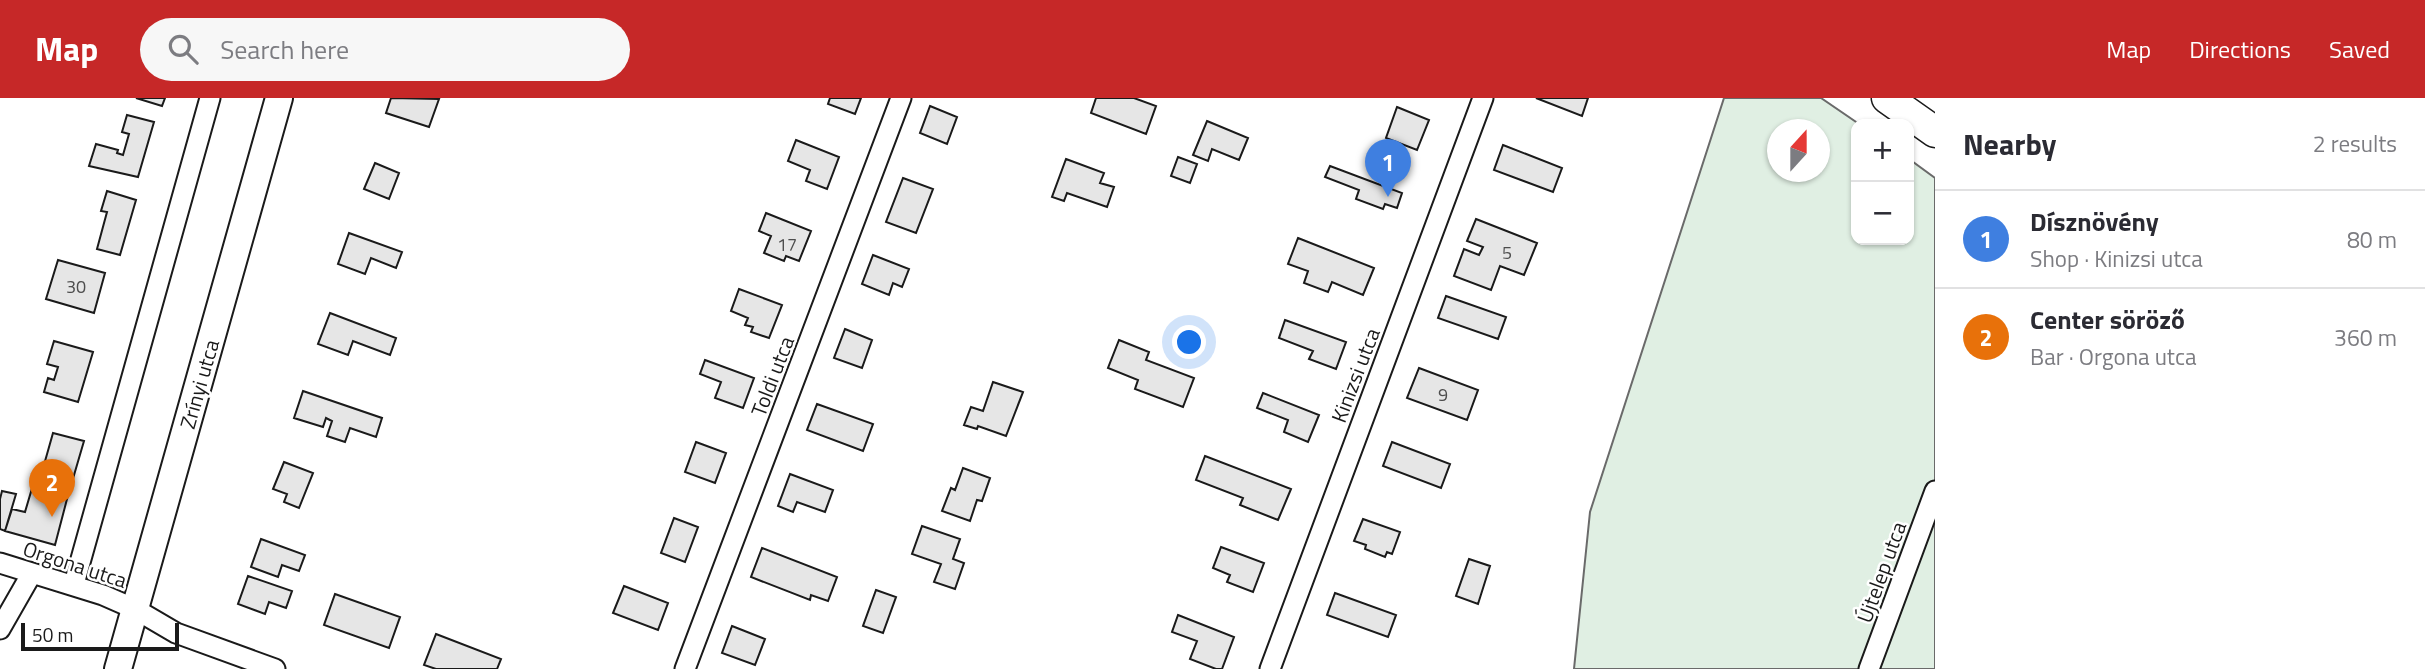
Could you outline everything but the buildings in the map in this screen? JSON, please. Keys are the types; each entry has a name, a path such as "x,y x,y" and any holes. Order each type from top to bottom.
{"main road":[{"name":"Zrínyi utca","path":"118,669 279,98"},
{"path":"1887,98 1935,132"}],"street":[{"path":"74,584 210,98"},
{"name":"Toldi utca","path":"685,669 901,98"},
{"name":"Kinizsi utca","path":"1269,669 1483,98"},
{"name":"Újtelep utca","path":"1869,669 1935,491"},
{"name":"Orgona utca","path":"0,563 74,584 135,609 176,633 275,669"},
{"path":"0,629 32,573"}],"green space":[{"path":"1724,98 1821,98 1852,119 1851,245 1914,245 1914,163 1935,178 1935,669 1574,669 1590,512"}],"place":[{"name":"Dísznövény","path":"1388,197"},
{"name":"Center söröző","path":"52,517"}]}
